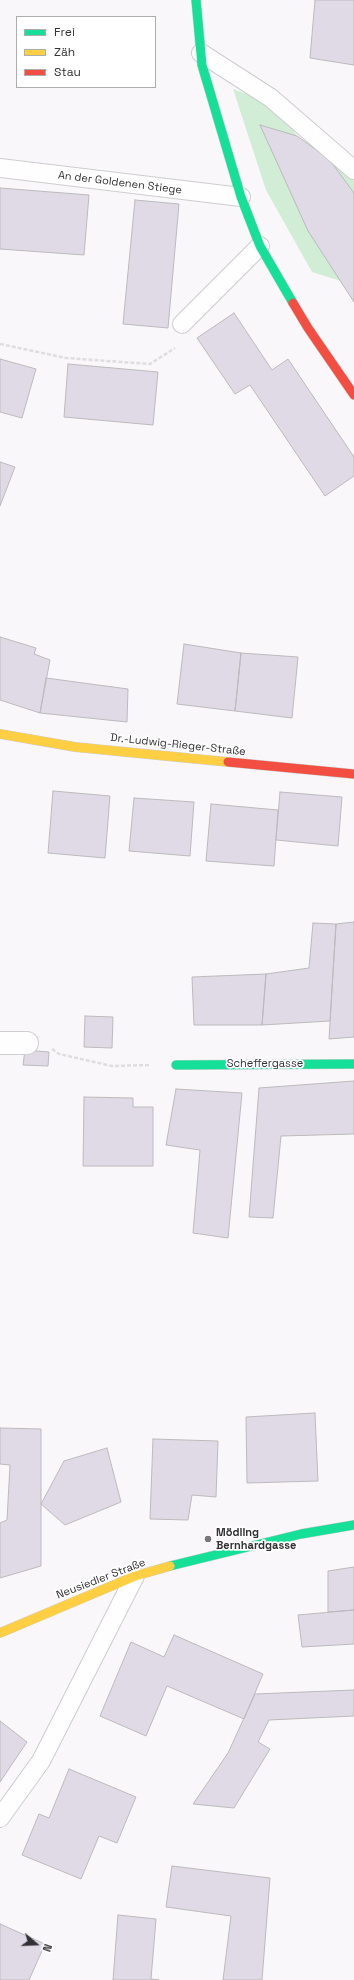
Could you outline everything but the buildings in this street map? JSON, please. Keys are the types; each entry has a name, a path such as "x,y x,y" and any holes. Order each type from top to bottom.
{"street":[{"path":"196,0 202,65 241,197 260,246 308,328 354,395"},
{"name":"Dr.-Ludwig-Rieger-Straße","path":"0,734 75,747 354,774"},
{"path":"0,1043 27,1043"},
{"name":"Scheffergasse","path":"176,1065 354,1064"},
{"name":"Neusiedler Straße","path":"0,1633 136,1576 209,1556 293,1536 354,1525"}],"lane":[{"path":"201,53 271,98 354,170"},
{"name":"An der Goldenen Stiege","path":"0,168 241,197"},
{"path":"182,324 260,246"},
{"path":"0,1818 41,1761 136,1576"}],"path":[{"path":"0,344 66,358 150,364 189,339 182,324"},
{"path":"27,1043 45,1045 59,1054 112,1066 176,1065"}],"green space":[{"path":"233,89 266,101 284,115 297,136 354,178 354,302 341,281 312,272 266,190"}],"traffic: fast":[{"path":"196,0 202,65 241,197 260,246 293,303"},
{"path":"176,1065 354,1064"},
{"path":"170,1566 301,1534 354,1525"}],"traffic: slow":[{"path":"0,734 75,747 228,762"},
{"path":"0,1633 135,1576 170,1566"}],"traffic: jam":[{"path":"293,303 308,328 354,395"},
{"path":"228,762 354,774"}],"place":[{"name":"Mödling Bernhardgasse","path":"208,1539"}]}
